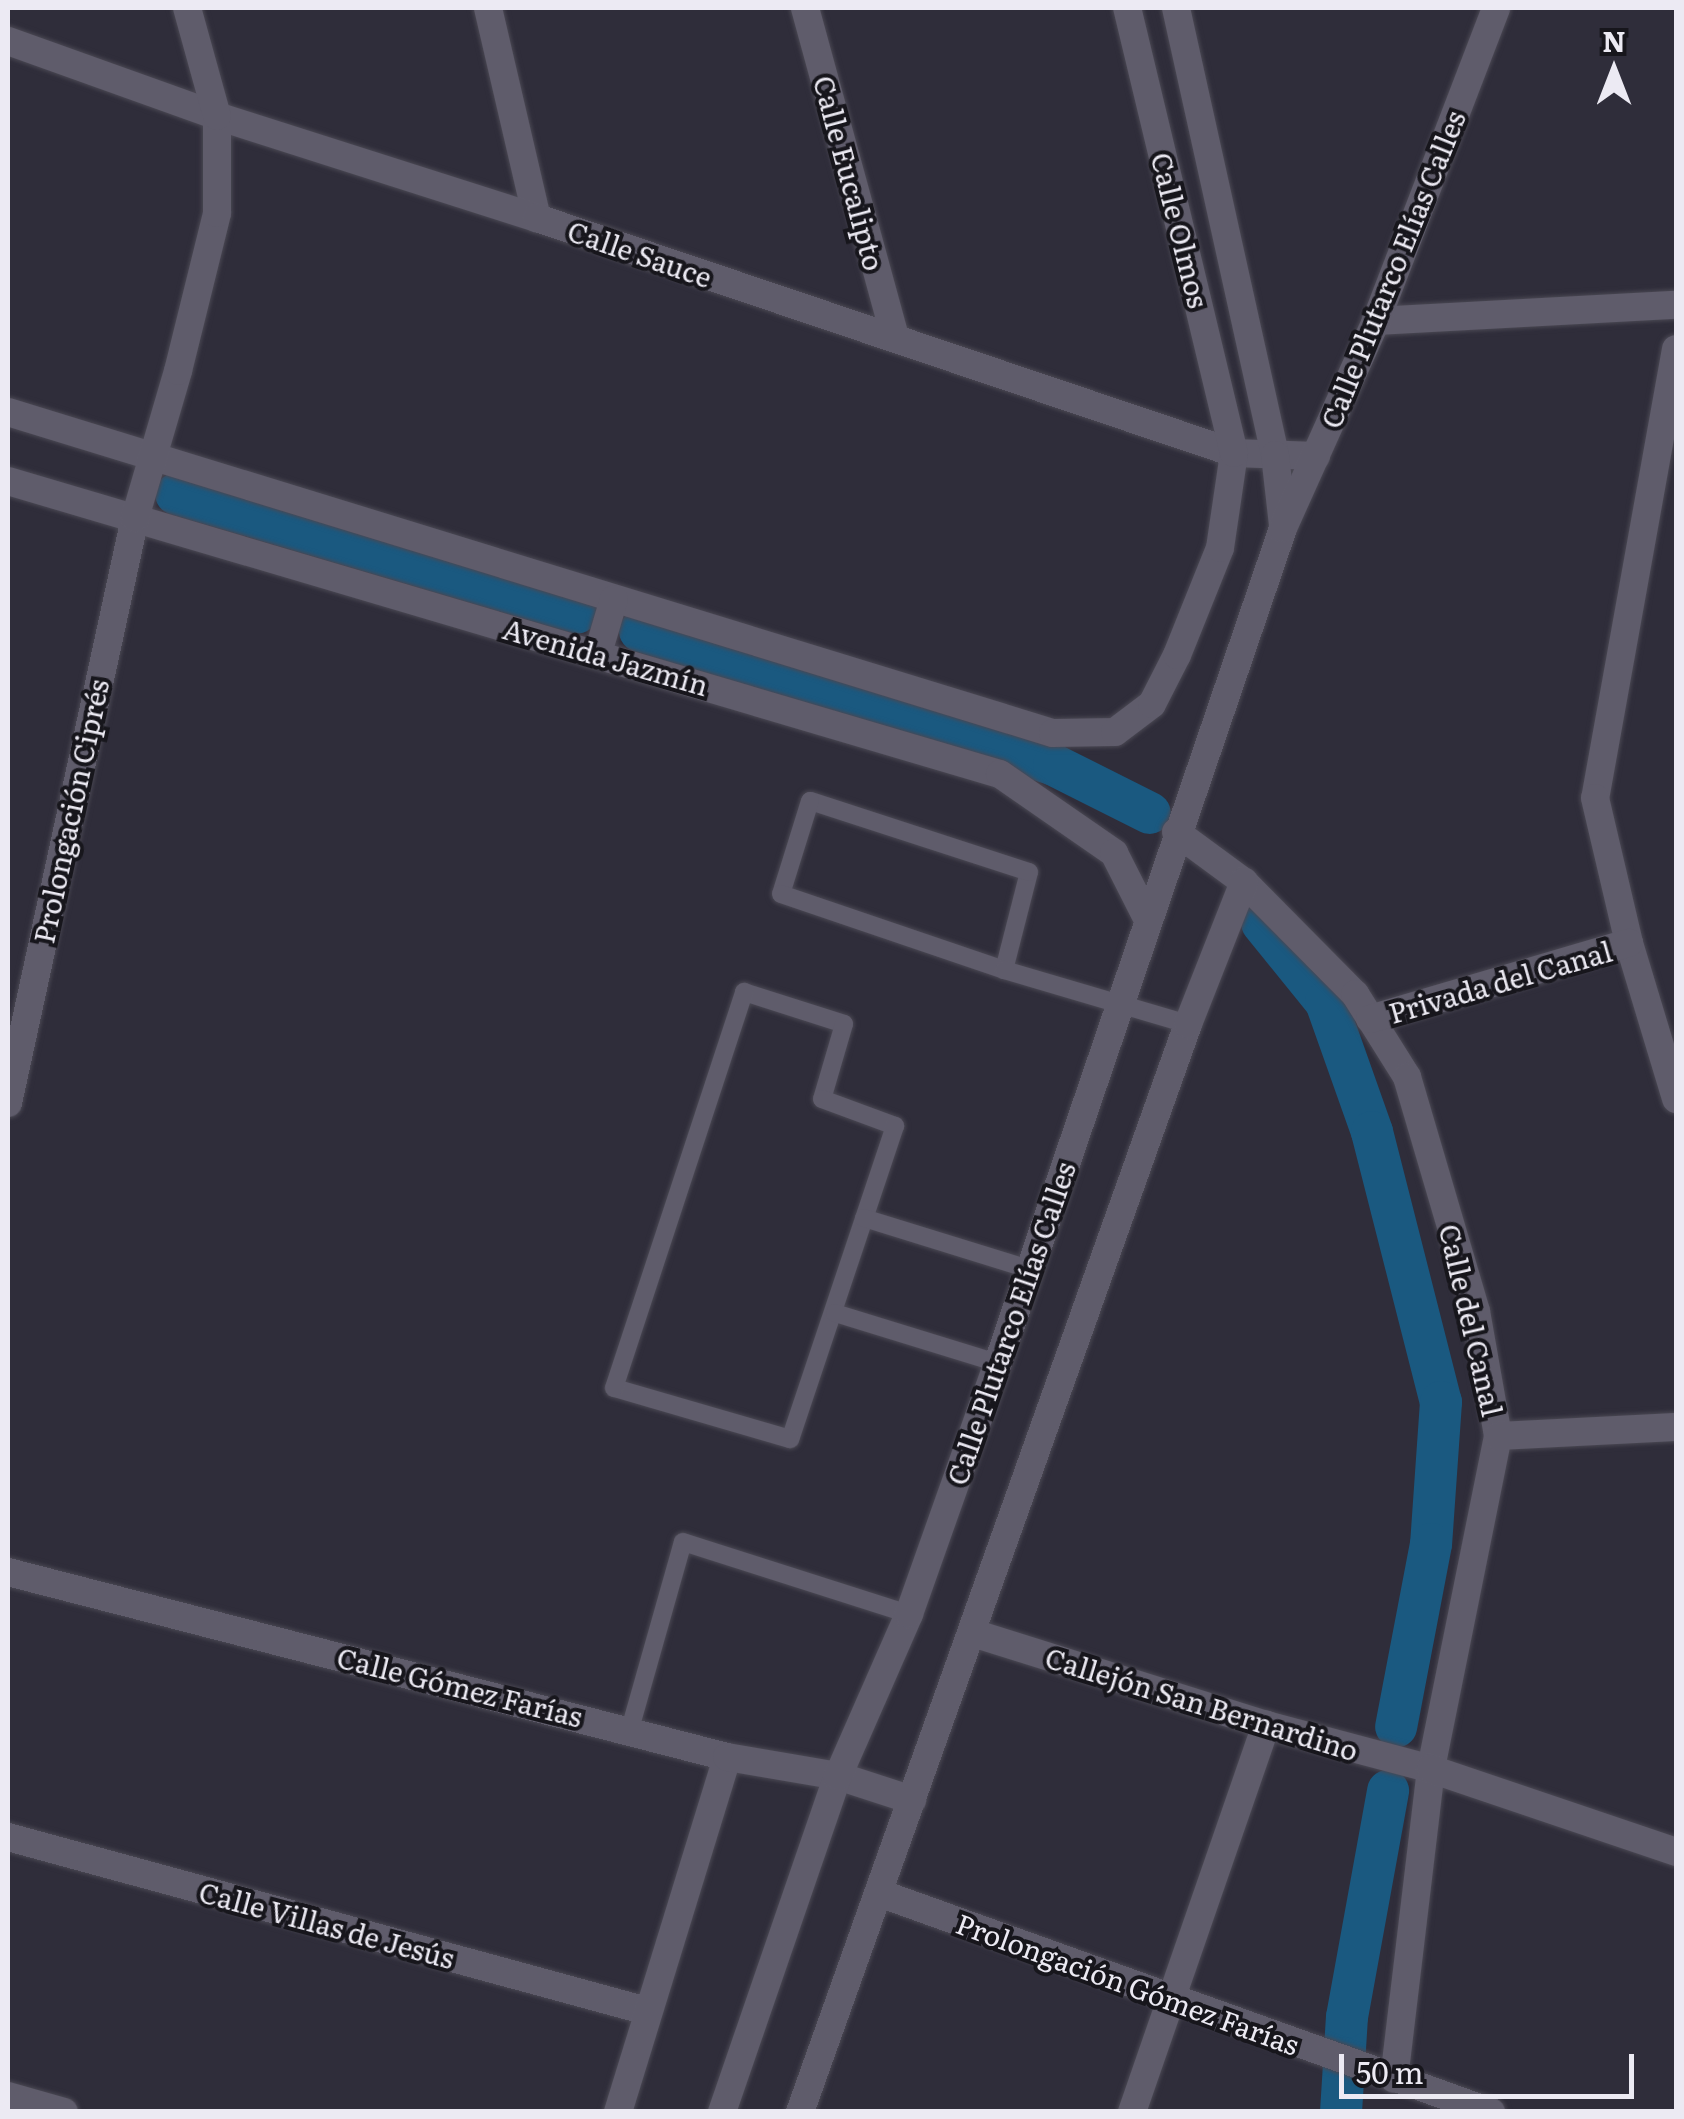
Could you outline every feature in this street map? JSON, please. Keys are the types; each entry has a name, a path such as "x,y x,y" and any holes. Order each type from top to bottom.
{"street":[{"name":"Prolongación Ciprés","path":"8,1103 18,1002 135,518 217,213 217,116 187,8"},
{"path":"488,8 537,218"},
{"name":"Calle Eucalipto","path":"805,8 895,338"},
{"name":"Calle Olmos","path":"1127,8 1234,453"},
{"name":"Calle Olmos","path":"1176,8 1275,455"},
{"name":"Calle Plutarco Elías Calles","path":"722,2112 838,1776 909,1614 998,1363 1176,832 1283,528 1376,321 1496,8"},
{"name":"Calle Sauce","path":"8,41 217,116 537,218 1234,453 1316,456"},
{"path":"1376,321 1676,305"},
{"path":"1676,350 1594,798 1630,944 1676,1099"},
{"name":"Avenida Jazmín","path":"8,412 1053,733 1115,732 1152,704 1178,656 1220,548 1234,453"},
{"name":"Calle Plutarco Elías Calles","path":"1275,455 1283,528"},
{"name":"Avenida Jazmín","path":"8,481 1000,774 1114,853 1147,918"},
{"path":"598,654 614,599"},
{"name":"Calle del Canal","path":"1176,832 1244,882 1355,994 1408,1078 1476,1311 1498,1436 1431,1769 1393,2079"},
{"path":"800,2112 1188,1024 1244,882"},
{"name":"Privada del Canal","path":"1370,1018 1630,944"},
{"path":"1498,1436 1676,1427"},
{"name":"Calle Gómez Farías","path":"8,1572 727,1757 838,1776 912,1800"},
{"name":"Callejón San Bernardino","path":"973,1633 1266,1726 1431,1769 1676,1852"},
{"path":"1132,2112 1266,1726"},
{"path":"618,2112 727,1757"},
{"name":"Calle Villas de Jesús","path":"8,1837 648,2012"},
{"name":"Prolongación Gómez Farías","path":"879,1893 1491,2112"},
{"path":"8,2096 64,2112"}],"lane":[{"path":"1004,970 1029,872 810,801 780,894 1004,970 1188,1024"},
{"path":"744,992 844,1024 822,1099 895,1126 864,1218 790,1439 614,1388 744,992"},
{"path":"864,1218 1029,1269"},
{"path":"834,1313 998,1363"},
{"path":"630,1729 683,1542 909,1614"}],"waterway":[{"path":"176,494 577,613"},
{"path":"640,631 1054,765 1150,813"},
{"path":"1262,923 1326,1002 1372,1132 1441,1402 1431,1544 1396,1727"},
{"path":"1341,2112 1347,2017 1388,1791"}]}
